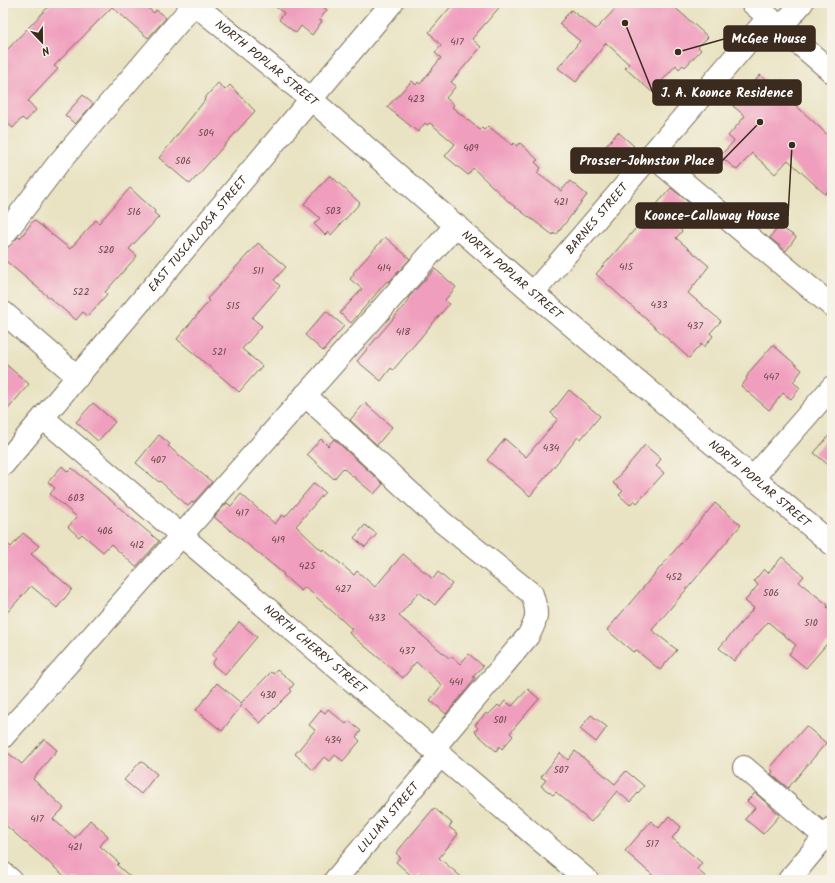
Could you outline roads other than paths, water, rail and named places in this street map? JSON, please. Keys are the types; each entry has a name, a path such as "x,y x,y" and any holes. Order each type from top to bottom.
{"street":[{"name":"NORTH POPLAR STREET","path":"194,3 311,99 533,293 752,479 832,544"},
{"path":"3,236 57,165 194,3"},
{"name":"EAST TUSCALOOSA STREET","path":"3,464 78,377 392,3"},
{"path":"752,3 832,72"},
{"name":"BARNES STREET","path":"533,293 651,155 775,22 802,3"},
{"path":"651,155 832,306"},
{"path":"3,737 456,225"},
{"path":"3,312 78,377"},
{"path":"752,479 832,387"},
{"name":"LILLIAN STREET","path":"305,395 442,522 532,594 536,608 536,623 528,636 336,880"},
{"name":"NORTH CHERRY STREET","path":"43,418 587,880"},
{"path":"744,768 829,832 789,880"},
{"path":"3,873 11,880"}],"place":[{"name":"J. A. Koonce Residence","path":"625,23"},
{"name":"McGee House","path":"678,52"},
{"name":"Prosser-Johnston Place","path":"760,122"},
{"name":"Koonce-Callaway House","path":"792,145"}]}
